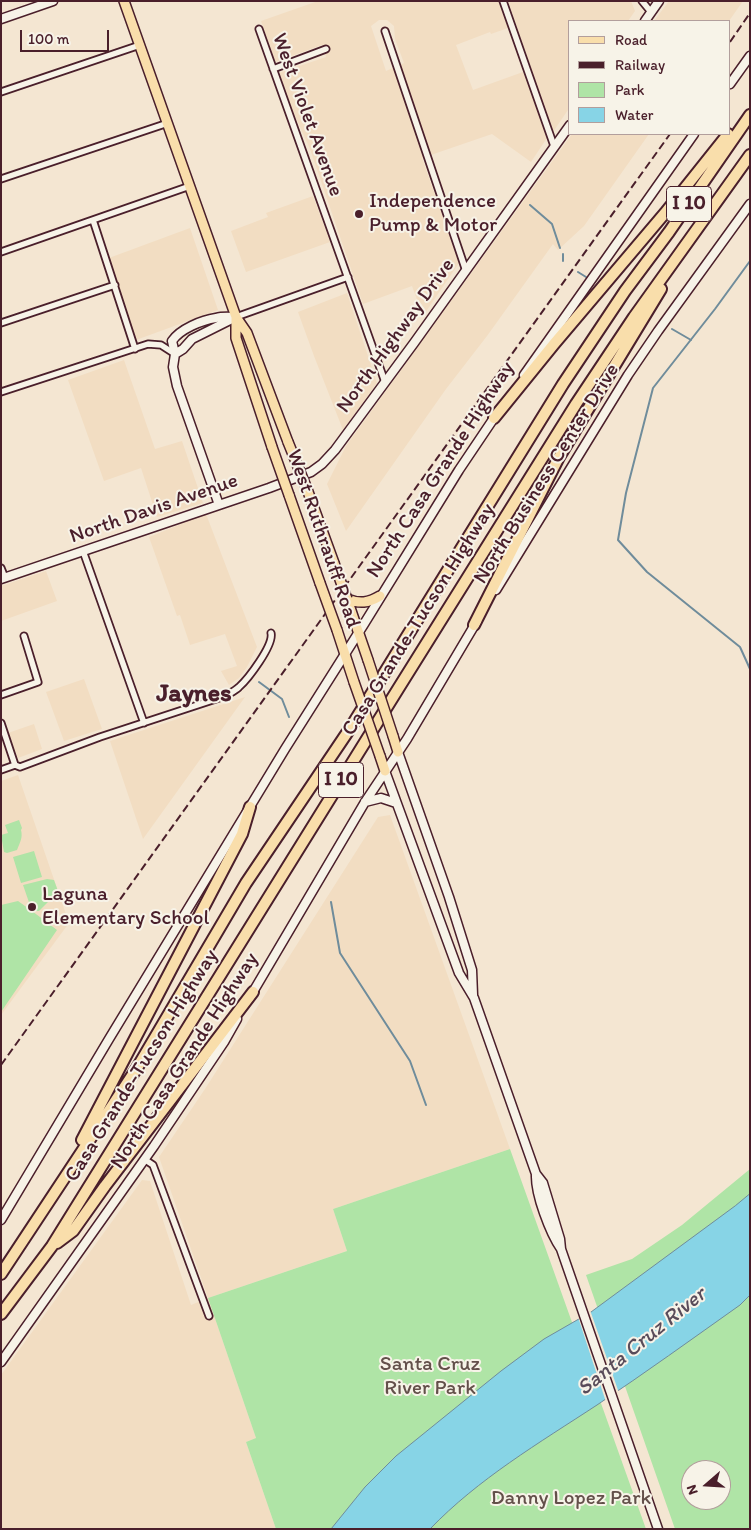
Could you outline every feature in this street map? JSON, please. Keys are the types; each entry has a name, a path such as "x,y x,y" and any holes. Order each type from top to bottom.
{"highway":[{"path":"731,131 750,108"},
{"name":"Casa Grande-Tucson Highway","path":"1,1274 137,1068 246,883 351,728 562,384 625,291 669,232 750,115"},
{"path":"494,418 554,344 660,220 727,135"},
{"name":"Casa Grande-Tucson Highway","path":"1,1314 52,1246 576,404 634,317 750,155"},
{"path":"474,625 559,457 700,224"},
{"path":"65,1176 242,834 250,807"},
{"path":"52,1246 73,1231 105,1186 253,992"}],"main road":[{"path":"1,18 52,1"},
{"name":"West Ruthrauff Road","path":"124,1 236,317 247,332 350,602 398,752"},
{"path":"645,20 659,1"},
{"path":"731,83 750,56"},
{"name":"North Highway Drive","path":"317,468 335,450 568,128"},
{"name":"North Casa Grande Highway","path":"1,1220 285,748 459,470 548,339 693,135"},
{"name":"North Business Center Drive","path":"385,771 412,731 474,625 628,375 750,204"},
{"path":"174,354 183,349 192,339 236,317"},
{"path":"219,505 177,386 173,367 172,341 182,330 216,318 236,317"},
{"name":"West Ruthrauff Road","path":"236,317 236,338 385,771"},
{"name":"North Davis Avenue","path":"3,578 270,488 317,468"},
{"path":"350,602 362,603 380,596"},
{"path":"398,752 449,897 472,970 474,998"},
{"path":"385,771 459,973 474,998 536,1174 536,1185 540,1199 554,1238 561,1249 658,1529"},
{"name":"North Casa Grande Highway","path":"1,1362 224,1042 385,771"},
{"path":"365,802 382,798 396,802"}],"street":[{"path":"503,1 554,146"},
{"path":"642,1 651,12"},
{"name":"West Violet Avenue","path":"259,29 385,382"},
{"path":"385,31 466,270"},
{"path":"1,92 140,45"},
{"path":"273,69 326,49"},
{"path":"1,179 168,123"},
{"path":"1,252 190,186"},
{"path":"93,220 135,349"},
{"path":"236,317 348,277"},
{"path":"1,323 115,285"},
{"path":"1,392 148,344 158,344 174,354"},
{"path":"83,551 144,723"},
{"path":"1,568 3,578"},
{"path":"1,770 15,765 20,767 100,737 225,696 238,689 247,679 269,646 272,633"},
{"path":"1,696 38,682 24,636"},
{"path":"1,723 15,765"},
{"path":"144,1159 153,1165 209,1316"}],"shaded area":[{"path":"318,1 499,1 508,28 491,34 490,32 456,45 473,90 523,72 547,138 531,162 492,134 422,158 459,263 423,316 412,286 363,304 310,149 290,105 279,73 326,57 322,45 275,62 261,21","holes":["379,20 387,20 394,26 395,39 404,63 386,71 371,26"]},
{"path":"508,1 631,1 635,11 629,20 568,20 568,110 553,132"},
{"path":"669,1 743,1 730,20 655,20"},
{"path":"571,135 648,135 584,226 558,250 553,244 487,336 446,389 346,531 327,484 346,446"},
{"path":"313,196 330,242 246,272 231,231 268,217 266,213"},
{"path":"190,228 218,310 136,340 109,258"},
{"path":"347,293 377,383 343,430 298,312"},
{"path":"124,360 155,449 182,441 203,503 157,517 141,468 104,481 68,380"},
{"path":"206,514 257,647 239,678 229,685 221,671 237,666 225,634 190,645 180,615 177,616 149,537"},
{"path":"46,571 57,601 1,621 1,586"},
{"path":"84,679 102,729 64,741 46,692"},
{"path":"245,697 143,839 110,741"},
{"path":"34,724 42,749 18,758 8,733"},
{"name":"Laguna Elementary School","path":"18,775 69,923 1,1015 1,781"},
{"path":"390,815 510,1149 333,1209 347,1251 208,1298 159,1157 205,1089 378,817"},
{"path":"142,1180 150,1181 191,1305 208,1298 256,1438 246,1442 276,1529 1,1529 1,1375"}],"green space":[{"path":"19,820 22,835 17,850 4,852 1,835 8,833 5,825"},
{"path":"34,851 42,877 21,883 13,857"},
{"path":"47,879 54,880 57,893 39,911 32,911 23,885"},
{"path":"18,901 57,930 1,1012 1,905"},
{"name":"Santa Cruz River Park","path":"510,1149 646,1529 276,1529 246,1442 256,1438 208,1298 347,1251 333,1209"},
{"path":"750,1169 750,1529 675,1529 586,1275 632,1259 682,1225"}],"water":[{"name":"Santa Cruz River","path":"750,1194 750,1295 740,1305 669,1356 489,1478 468,1494 430,1529 331,1529 365,1487 396,1456 501,1371 544,1339 591,1312"}],"pier":[{"path":"590,1310 619,1393 606,1402 578,1317"}],"waterway":[{"path":"530,205 552,224 560,248"},
{"path":"563,254 563,261"},
{"path":"750,261 653,388 626,493 618,540 647,572 740,647 750,669"},
{"path":"578,272 586,277"},
{"path":"672,329 691,340"},
{"path":"259,682 282,699 289,717"},
{"path":"331,902 340,953 410,1061 426,1105"}],"railway":[{"path":"731,41 750,13"},
{"path":"1,1065 669,135"}],"place":[{"name":"Independence Pump & Motor","path":"359,214"},
{"name":"Laguna Elementary School","path":"32,907"}],"district":[{"name":"Jaynes","path":"194,694"}],"park label":[{"name":"Danny Lopez Park","path":"571,1499"}]}
